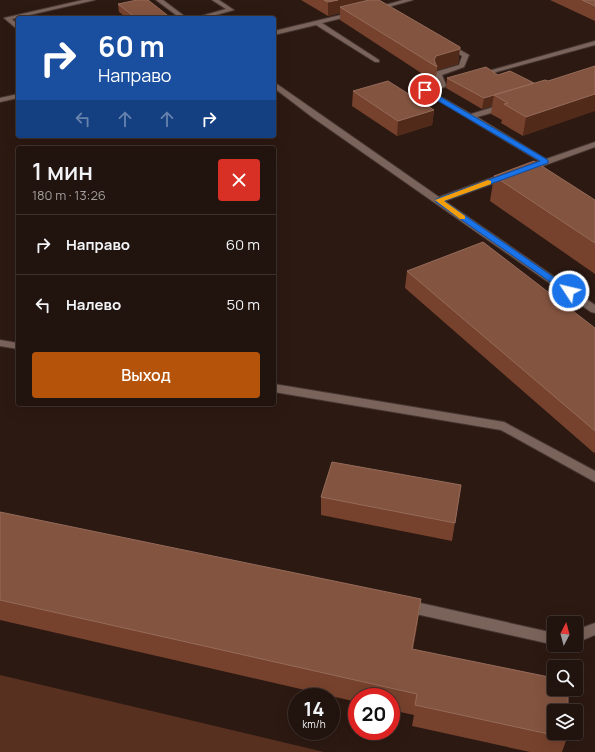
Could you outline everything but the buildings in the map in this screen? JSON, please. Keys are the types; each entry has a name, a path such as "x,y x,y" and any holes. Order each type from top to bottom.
{"lane":[{"path":"16,16 92,0"},
{"path":"159,0 181,16"},
{"path":"206,16 231,10 215,0"},
{"path":"276,33 410,0"},
{"path":"379,8 392,15"},
{"path":"16,16 7,18 16,26"},
{"path":"317,23 377,61"},
{"path":"439,40 466,55 462,66 438,74 446,84 425,90 546,162"},
{"path":"473,77 595,43"},
{"path":"276,86 315,115 595,310"},
{"path":"0,100 16,96"},
{"path":"470,117 514,104"},
{"path":"438,200 595,144"},
{"path":"531,167 544,175"},
{"path":"0,343 16,346"},
{"path":"276,388 504,426 595,476"},
{"path":"398,604 547,637"},
{"path":"583,634 595,629"}],"shaded area":[{"path":"0,675 324,752 0,752"}],"slow traffic":[{"path":"463,217 438,200 488,182"}],"route":[{"path":"425,90 546,162 438,200 569,291"}]}
